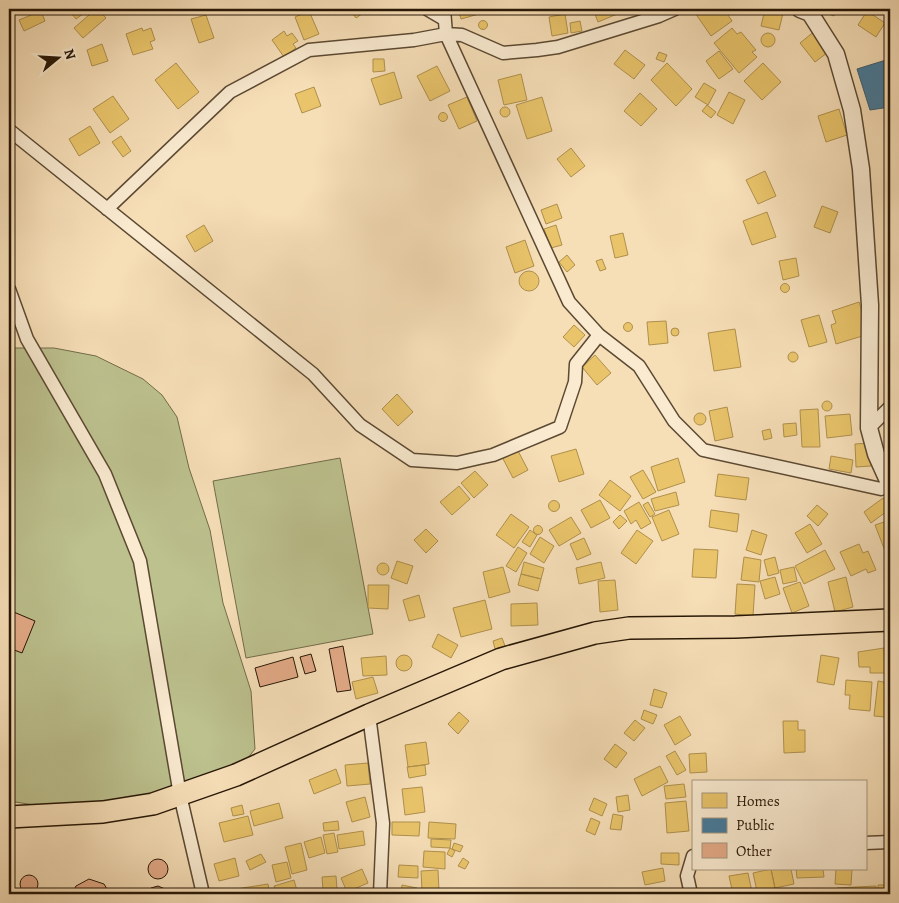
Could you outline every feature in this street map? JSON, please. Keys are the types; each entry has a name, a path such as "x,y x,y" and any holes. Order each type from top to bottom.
{"highway":[{"path":"9,817 103,812 152,804 236,775 369,715 501,659 595,633 629,628 735,627 890,620"}],"street":[{"path":"427,9 444,14 446,34 569,302 599,335 639,366 674,421 703,450 881,489 889,485 869,428 870,305 861,170 852,110 836,54 810,13 800,9"},
{"path":"107,209 230,92 309,50 414,40 446,34 462,35 503,53 551,48 659,16 675,9"},
{"path":"9,130 313,374 360,426 412,460 458,463 511,448 560,426 575,382 576,364 599,335"},
{"path":"9,289 27,339 105,474 140,561 180,795 203,894"},
{"path":"869,428 890,407"},
{"path":"369,715 383,823 380,894"},
{"path":"866,842 890,842"},
{"path":"691,894 687,876 692,859"}],"green space":[{"path":"9,348 54,348 96,356 143,379 162,395 177,417 189,468 210,530 223,603 251,691 255,749 236,773 204,789 59,809 9,801"},
{"path":"340,458 373,634 246,658 213,481"}],"building: Homes":[{"path":"68,9 85,9 87,11 76,19"},
{"path":"96,9 106,18 83,38 74,28"},
{"path":"349,9 369,9 356,18"},
{"path":"458,9 485,9 486,12 461,19"},
{"path":"548,9 565,9 565,12 549,14"},
{"path":"593,9 621,9 622,12 598,22"},
{"path":"724,9 732,21 711,36 693,10"},
{"path":"765,9 784,9 779,30 761,26"},
{"path":"815,9 837,9 834,16"},
{"path":"41,11 45,21 24,31 19,20"},
{"path":"309,11 319,34 304,40 295,17"},
{"path":"867,11 885,23 876,37 858,25"},
{"path":"565,14 568,33 552,36 549,17"},
{"path":"206,15 214,38 199,43 191,19"},
{"path":"483,21 487,25 483,29 479,25"},
{"path":"580,21 582,31 571,33 570,23"},
{"path":"142,28 143,31 151,28 155,40 150,42 153,49 133,55 126,34"},
{"path":"732,28 737,34 741,32 756,50 752,52 757,57 739,73 714,43"},
{"path":"816,30 831,50 815,62 800,43"},
{"path":"284,31 287,36 292,33 298,41 293,44 296,48 284,57 272,40"},
{"path":"768,33 773,35 775,40 773,45 768,47 763,45 761,40 763,35"},
{"path":"102,44 108,61 92,66 87,50"},
{"path":"625,50 645,65 634,79 614,64"},
{"path":"719,51 733,69 719,79 706,61"},
{"path":"659,52 667,55 664,62 656,59"},
{"path":"373,59 384,59 385,71 373,72"},
{"path":"176,63 199,92 178,109 155,80"},
{"path":"667,63 692,89 676,106 651,80"},
{"path":"763,63 781,82 762,100 744,81"},
{"path":"437,66 450,91 430,101 417,76"},
{"path":"394,72 402,98 380,105 371,79"},
{"path":"521,74 527,100 504,105 498,80"},
{"path":"704,83 716,90 708,105 695,97"},
{"path":"314,87 321,106 302,113 295,94"},
{"path":"729,92 745,100 733,124 717,115"},
{"path":"640,93 657,109 641,126 624,111"},
{"path":"113,96 129,119 110,133 93,109"},
{"path":"467,97 477,121 459,129 448,105"},
{"path":"542,97 552,131 527,139 516,105"},
{"path":"707,105 716,112 711,118 702,111"},
{"path":"503,107 507,107 510,112 509,116 503,117 500,114 500,110"},
{"path":"839,109 847,135 826,142 818,116"},
{"path":"443,113 447,117 443,121 439,117"},
{"path":"90,126 100,143 79,156 69,139"},
{"path":"121,136 131,151 123,157 112,142"},
{"path":"571,148 585,166 571,177 557,159"},
{"path":"765,171 776,196 758,204 746,180"},
{"path":"557,204 562,218 546,224 541,210"},
{"path":"822,206 838,212 830,233 814,227"},
{"path":"767,212 776,237 752,245 743,221"},
{"path":"204,225 213,241 195,252 186,236"},
{"path":"556,225 562,245 551,248 544,229"},
{"path":"623,233 628,255 615,258 610,236"},
{"path":"525,240 534,266 515,273 506,247"},
{"path":"567,255 575,265 567,272 559,262"},
{"path":"796,258 799,276 783,280 779,261"},
{"path":"602,259 606,269 600,271 596,261"},
{"path":"529,271 536,274 539,281 536,288 529,291 522,288 519,281 522,274"},
{"path":"785,284 789,288 785,292 781,288"},
{"path":"859,302 869,334 836,344 831,325 836,323 832,311"},
{"path":"819,315 827,342 809,347 801,320"},
{"path":"666,321 668,343 649,345 647,322"},
{"path":"628,323 632,327 628,331 624,327"},
{"path":"574,325 585,335 574,347 563,337"},
{"path":"675,328 679,332 675,336 671,332"},
{"path":"735,329 741,367 714,371 708,333"},
{"path":"793,352 798,357 793,362 788,357"},
{"path":"595,355 611,373 597,385 582,367"},
{"path":"397,394 413,412 398,426 382,409"},
{"path":"825,401 829,401 832,406 831,410 825,411 822,408 822,404"},
{"path":"727,407 733,437 715,441 709,411"},
{"path":"818,409 820,447 802,447 800,410"},
{"path":"700,413 706,419 700,425 694,419"},
{"path":"850,414 852,435 827,438 825,416"},
{"path":"796,423 797,435 784,437 783,424"},
{"path":"770,429 772,438 764,440 762,431"},
{"path":"870,443 871,466 856,467 855,444"},
{"path":"516,447 528,470 513,478 501,455"},
{"path":"576,449 584,474 559,482 551,456"},
{"path":"831,456 853,460 851,473 829,469"},
{"path":"678,458 685,482 658,491 651,467"},
{"path":"643,470 656,492 643,499 630,477"},
{"path":"475,471 488,485 474,498 461,483"},
{"path":"718,474 749,478 746,500 715,496"},
{"path":"610,480 631,496 620,511 599,495"},
{"path":"459,486 470,499 452,515 440,502"},
{"path":"676,492 679,505 655,511 651,499"},
{"path":"883,498 890,509 871,523 864,512"},
{"path":"554,500 560,506 554,512 548,506"},
{"path":"600,500 610,518 591,528 581,510"},
{"path":"639,502 651,523 641,529 636,520 631,524 624,511"},
{"path":"648,502 655,514 650,517 643,505"},
{"path":"817,505 828,514 818,526 807,516"},
{"path":"669,510 679,534 662,541 652,517"},
{"path":"711,510 739,514 737,532 709,527"},
{"path":"511,514 529,527 514,548 496,535"},
{"path":"620,515 627,521 619,529 613,522"},
{"path":"571,517 581,533 559,546 549,530"},
{"path":"890,520 890,549 885,551 875,525"},
{"path":"810,524 822,544 807,553 795,533"},
{"path":"538,525 543,530 538,535 533,530"},
{"path":"426,529 438,541 426,553 414,540"},
{"path":"530,530 537,535 530,547 522,542"},
{"path":"637,530 653,541 636,564 621,553"},
{"path":"752,530 767,535 761,555 746,550"},
{"path":"540,537 554,546 544,563 530,554"},
{"path":"584,538 591,554 577,560 570,544"},
{"path":"859,544 863,553 868,551 876,570 868,573 866,569 851,576 840,552"},
{"path":"518,547 527,553 516,572 506,566"},
{"path":"694,549 718,550 716,578 692,577"},
{"path":"825,550 835,569 804,584 795,566"},
{"path":"744,557 761,560 759,582 741,580"},
{"path":"775,557 779,573 768,576 764,560"},
{"path":"397,561 413,566 407,584 391,578"},
{"path":"524,562 544,568 541,579 521,574"},
{"path":"601,562 605,578 579,584 576,568"},
{"path":"383,563 389,569 383,575 377,569"},
{"path":"890,564 890,581 888,581 886,565"},
{"path":"503,567 510,592 489,598 483,572"},
{"path":"794,567 797,581 783,584 780,570"},
{"path":"521,574 541,579 538,591 518,585"},
{"path":"775,577 780,594 765,599 760,581"},
{"path":"846,577 853,607 835,612 828,582"},
{"path":"615,580 618,610 600,612 598,581"},
{"path":"800,582 809,606 792,613 783,588"},
{"path":"737,584 755,585 753,616 735,614"},
{"path":"368,585 389,585 388,609 368,608"},
{"path":"419,595 425,617 409,621 403,600"},
{"path":"485,600 492,629 461,637 453,608"},
{"path":"537,603 538,625 511,626 511,604"},
{"path":"438,634 458,645 451,658 432,647"},
{"path":"502,638 505,646 495,649 493,641"},
{"path":"884,648 885,673 870,673 870,667 859,667 858,652"},
{"path":"404,655 410,657 412,663 410,669 404,671 398,669 396,663 398,657"},
{"path":"821,655 839,658 834,685 817,682"},
{"path":"386,656 387,675 363,676 361,658"},
{"path":"373,677 378,693 356,699 352,682"},
{"path":"846,680 872,682 870,711 849,709 850,695 845,695"},
{"path":"878,681 889,683 885,717 874,716"},
{"path":"654,689 667,693 662,708 650,705"},
{"path":"644,710 657,715 653,724 641,719"},
{"path":"459,712 469,721 458,734 448,724"},
{"path":"680,716 691,735 675,745 664,725"},
{"path":"635,720 645,728 634,741 624,733"},
{"path":"783,721 798,721 798,730 805,730 805,752 784,753"},
{"path":"426,742 429,764 408,767 405,745"},
{"path":"615,744 627,753 616,768 604,759"},
{"path":"675,751 686,770 677,775 666,756"},
{"path":"706,753 707,772 690,773 689,754"},
{"path":"368,763 370,784 347,786 345,765"},
{"path":"425,765 426,775 409,778 407,767"},
{"path":"660,766 668,782 642,796 634,779"},
{"path":"336,769 341,783 314,794 309,780"},
{"path":"684,784 686,797 666,799 664,786"},
{"path":"422,787 425,812 405,815 402,789"},
{"path":"628,795 630,810 618,812 616,797"},
{"path":"365,797 370,817 352,822 346,802"},
{"path":"594,798 607,804 602,816 589,810"},
{"path":"686,801 689,831 667,833 665,803"},
{"path":"279,803 283,818 254,826 250,811"},
{"path":"242,805 244,814 233,816 231,808"},
{"path":"613,814 623,816 621,830 610,829"},
{"path":"248,816 253,835 224,842 219,823"},
{"path":"591,818 600,822 595,835 586,831"},
{"path":"338,821 339,830 324,831 323,823"},
{"path":"392,822 420,822 419,836 392,835"},
{"path":"429,822 456,824 455,839 428,838"},
{"path":"363,831 365,845 339,849 337,835"},
{"path":"334,833 338,852 327,854 323,835"},
{"path":"321,837 325,853 309,858 304,842"},
{"path":"431,839 451,840 450,848 431,847"},
{"path":"301,843 307,870 292,874 285,847"},
{"path":"454,843 463,846 460,852 452,849"},
{"path":"450,848 455,851 452,857 447,854"},
{"path":"424,851 445,852 445,869 423,867"},
{"path":"661,853 679,853 679,865 661,864"},
{"path":"261,854 266,862 250,870 246,861"},
{"path":"235,858 239,876 219,881 214,864"},
{"path":"463,858 469,862 465,869 458,866"},
{"path":"287,862 291,878 276,882 272,865"},
{"path":"399,865 418,866 418,878 398,877"},
{"path":"663,868 665,881 645,885 642,872"},
{"path":"362,869 368,883 347,892 341,878"},
{"path":"438,870 439,891 422,891 421,871"},
{"path":"771,870 775,888 757,891 753,873"},
{"path":"771,870 791,870 794,884 775,888"},
{"path":"796,870 823,870 824,877 797,878"},
{"path":"836,870 852,870 851,885 835,884"},
{"path":"748,873 752,892 733,894 729,876"},
{"path":"336,876 337,889 323,890 322,877"},
{"path":"294,880 298,894 277,894 274,886"},
{"path":"268,884 270,894 237,894 236,889"},
{"path":"402,885 417,888 416,894 401,894"},
{"path":"878,885 887,885 887,894 878,894"},
{"path":"876,886 876,894 856,894 856,887"},
{"path":"856,887 856,894 837,894 837,888"},
{"path":"542,890 571,894 542,894"}],"building: Public":[{"path":"886,60 890,74 890,107 870,110 857,69"}],"building: Other":[{"path":"9,610 35,621 22,653 9,648"},
{"path":"343,646 351,690 337,692 329,649"},
{"path":"311,654 316,671 305,674 300,657"},
{"path":"293,657 298,677 260,687 255,668"},
{"path":"158,859 165,862 168,869 165,876 158,879 151,876 148,869 151,862"},
{"path":"29,875 35,878 38,884 35,890 29,893 23,890 20,884 23,878"},
{"path":"89,879 104,884 110,894 72,894 76,886"},
{"path":"158,886 165,889 168,894 148,894 151,888"},
{"path":"191,890 201,894 177,894 179,892"}]}
